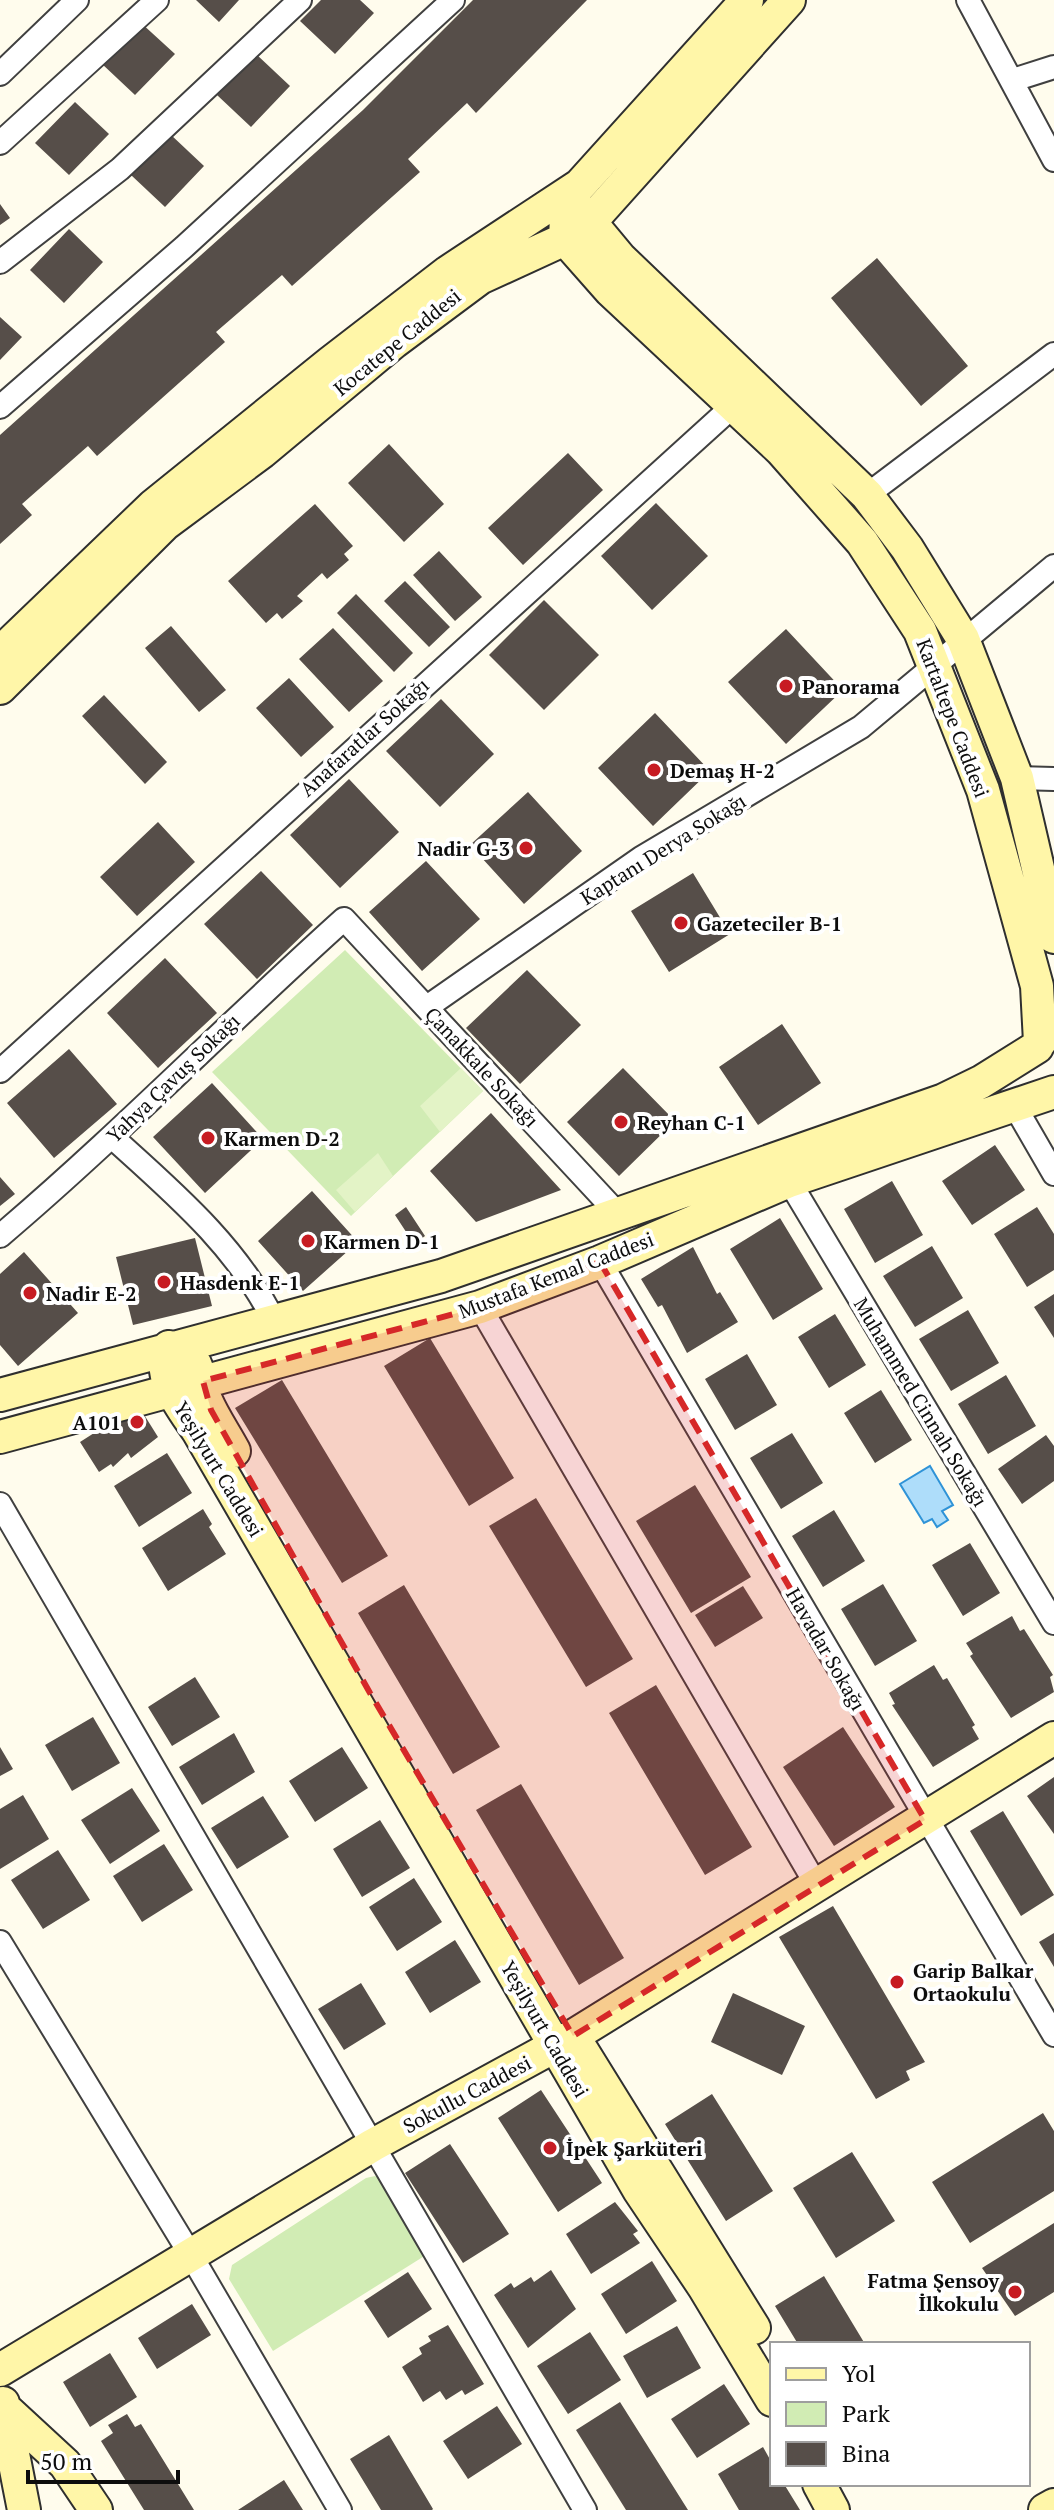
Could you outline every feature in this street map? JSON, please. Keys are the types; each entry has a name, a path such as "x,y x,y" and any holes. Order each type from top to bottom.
{"main road":[{"name":"Kocatepe Caddesi","path":"0,653 153,506 330,363 448,272 567,195 602,164 735,15 789,0"},
{"name":"Kocatepe Caddesi","path":"0,688 165,524 262,452 456,295 508,263 578,230 735,15"},
{"path":"567,195 578,230"},
{"name":"Kartaltepe Caddesi","path":"578,230 610,290 781,450 862,542 920,631 935,662 991,820 1037,986 1044,1039 1036,1067 1041,1076 1054,1086"},
{"name":"Kartaltepe Caddesi","path":"578,230 620,258 867,495 907,548 963,639 1017,778 1054,937"},
{"name":"Mustafa Kemal Caddesi","path":"0,1395 441,1276 944,1100 981,1082 1044,1039"},
{"name":"Mustafa Kemal Caddesi","path":"0,1437 172,1393 203,1381 480,1307 600,1262 789,1181 1013,1103 1054,1092"},
{"name":"Yeşilyurt Caddesi","path":"770,2357 723,2274 564,2042 211,1410 194,1359 184,1351 169,1347 166,1367 172,1393 198,1431 564,2042 770,2397"},
{"name":"Sokullu Caddesi","path":"0,2370 192,2257 373,2145 564,2042 1054,1738"},
{"path":"1,2401 24,2510"},
{"path":"1,2401 65,2464 96,2510"},
{"path":"820,2486 833,2510"},
{"path":"841,2486 854,2510"},
{"path":"1045,2510 1054,2505"}],"street":[{"path":"0,74 77,0"},
{"path":"3,136 157,0"},
{"path":"0,262 120,169 300,0"},
{"path":"0,407 184,247 453,0"},
{"path":"968,0 1054,160"},
{"path":"1013,80 1054,67"},
{"path":"867,495 1054,354"},
{"name":"Anafaratlar Sokağı","path":"0,1071 732,407"},
{"name":"Kaptanı Derya Sokağı","path":"427,1007 641,858 861,727 935,662 1054,566"},
{"path":"1017,778 1054,779"},
{"name":"Çanakkale Sokağı","path":"344,919 619,1215"},
{"name":"Yahya Çavuş Sokağı","path":"0,1236 112,1137 219,1031 344,919"},
{"path":"1013,1103 1054,1174"},
{"path":"112,1137 194,1211 236,1259 275,1323"},
{"name":"Muhammed Cinnah Sokağı","path":"789,1181 1054,1623"},
{"name":"Havadar Sokağı","path":"600,1262 1054,2035"},
{"path":"480,1307 817,1886"},
{"path":"0,1504 585,2510"},
{"path":"0,1942 192,2257 340,2510"}],"highlighted area":[{"path":"600,1262 925,1820 573,2036 370,1693 211,1410 203,1381 480,1307"}],"green space":[{"path":"345,950 483,1091 351,1216 212,1072"},
{"path":"461,1068 483,1091 440,1132 420,1106"},
{"path":"378,1153 393,1176 355,1212 336,1190"},
{"path":"375,2176 383,2181 426,2255 273,2351 229,2279 232,2265 366,2178"}],"water":[{"path":"930,1466 953,1505 942,1511 948,1520 937,1527 932,1519 924,1523 900,1484"}],"building":[{"path":"196,0 239,0 219,22"},
{"path":"321,0 360,0 374,13 335,54 300,21"},
{"path":"473,0 587,0 476,113 467,103 408,159 420,172 292,286 282,275 216,332 225,342 97,456 88,446 22,504 32,515 0,544 0,435 363,110"},
{"path":"140,22 175,54 135,95 101,63"},
{"path":"256,54 290,86 251,127 217,95"},
{"path":"75,102 109,134 69,175 35,143"},
{"path":"170,134 204,166 165,207 131,175"},
{"path":"0,204 10,218 0,225"},
{"path":"69,229 103,262 64,303 30,270"},
{"path":"877,258 968,366 921,406 831,298"},
{"path":"0,317 22,337 0,360"},
{"path":"389,444 444,504 404,542 348,483"},
{"path":"568,453 603,490 523,565 488,528"},
{"path":"656,503 708,556 652,610 601,556"},
{"path":"315,504 353,546 344,554 349,560 327,579 322,573 297,596 303,601 282,619 277,613 266,623 228,581"},
{"path":"439,551 482,597 455,621 413,575"},
{"path":"405,581 450,627 429,647 384,601"},
{"path":"356,594 413,653 394,672 337,613"},
{"path":"544,600 599,655 544,710 489,655"},
{"path":"171,626 226,690 199,712 145,648"},
{"path":"333,628 383,681 349,712 299,659"},
{"name":"Panorama","path":"786,629 843,690 786,744 728,682"},
{"path":"289,678 334,727 301,757 256,708"},
{"path":"104,695 167,762 145,784 82,716"},
{"path":"441,699 494,754 440,807 386,751"},
{"name":"Demaş H-2","path":"655,713 710,771 653,826 598,768"},
{"path":"349,779 399,832 340,888 290,835"},
{"name":"Nadir G-3","path":"528,792 582,851 524,904 470,845"},
{"path":"158,822 195,862 137,916 100,877"},
{"path":"426,861 480,919 422,971 369,912"},
{"path":"261,871 313,925 257,979 204,924"},
{"name":"Gazeteciler B-1","path":"693,873 730,934 669,972 631,911"},
{"path":"165,958 217,1013 158,1068 107,1013"},
{"path":"527,970 581,1025 520,1084 466,1028"},
{"path":"782,1024 821,1083 758,1125 719,1067"},
{"path":"69,1049 117,1104 54,1158 7,1103"},
{"name":"Reyhan C-1","path":"623,1068 675,1121 619,1176 567,1122"},
{"name":"Karmen D-2","path":"212,1083 263,1139 205,1193 153,1137"},
{"path":"491,1113 561,1190 476,1222 430,1171"},
{"path":"995,1145 1025,1190 972,1225 942,1181"},
{"path":"0,1177 15,1194 0,1206"},
{"path":"892,1181 923,1235 875,1263 844,1209"},
{"name":"Karmen D-1","path":"312,1191 358,1242 303,1291 258,1241"},
{"path":"406,1207 425,1236 414,1244 395,1215"},
{"path":"1037,1207 1054,1234 1054,1270 1027,1287 994,1234"},
{"path":"780,1218 823,1289 773,1320 730,1249"},
{"name":"Hasdenk E-1","path":"195,1238 212,1306 133,1325 116,1257"},
{"path":"932,1246 963,1298 915,1327 883,1276"},
{"path":"693,1247 717,1294 720,1292 738,1322 687,1353 662,1305 658,1307 641,1279"},
{"name":"Nadir E-2","path":"24,1252 78,1313 18,1366 0,1345 0,1274"},
{"path":"1054,1294 1054,1338 1034,1307"},
{"path":"968,1310 999,1363 951,1391 919,1339"},
{"path":"835,1314 866,1365 829,1388 798,1337"},
{"path":"430,1338 514,1478 469,1506 384,1366"},
{"path":"747,1354 777,1405 735,1430 705,1379"},
{"path":"1006,1375 1036,1426 988,1454 958,1404"},
{"path":"282,1380 388,1556 342,1583 235,1408"},
{"path":"881,1390 912,1440 875,1463 844,1413"},
{"path":"138,1405 158,1437 131,1458 128,1453 113,1467 111,1464 99,1472 80,1442"},
{"path":"792,1433 823,1483 781,1509 750,1458"},
{"path":"1046,1435 1054,1446 1054,1481 1022,1504 998,1469"},
{"path":"167,1453 192,1493 139,1527 114,1486"},
{"path":"695,1485 751,1577 691,1613 636,1521"},
{"path":"536,1498 633,1659 586,1687 489,1526"},
{"path":"203,1509 212,1524 209,1527 226,1554 168,1591 142,1548"},
{"path":"834,1510 865,1561 823,1587 792,1536"},
{"path":"970,1543 1000,1593 963,1616 932,1565"},
{"path":"883,1584 917,1641 875,1666 841,1609"},
{"path":"404,1585 500,1747 453,1774 358,1613"},
{"path":"743,1586 763,1618 715,1647 695,1615"},
{"path":"1012,1616 1020,1631 1024,1629 1053,1675 1050,1677 1054,1692 1011,1718 970,1656 973,1654 966,1643"},
{"path":"934,1665 943,1680 947,1678 975,1725 972,1727 979,1739 933,1767 892,1705 895,1704 889,1693"},
{"path":"195,1677 220,1717 172,1746 148,1707"},
{"path":"656,1685 752,1847 705,1875 609,1713"},
{"path":"93,1717 120,1763 72,1791 45,1745"},
{"path":"843,1727 895,1807 834,1846 783,1767"},
{"path":"234,1733 255,1772 202,1805 179,1767"},
{"path":"0,1747 13,1769 0,1776"},
{"path":"342,1747 368,1788 315,1822 289,1781"},
{"path":"1054,1777 1054,1834 1027,1796"},
{"path":"521,1784 624,1958 579,1985 476,1810"},
{"path":"132,1788 160,1831 110,1864 81,1820"},
{"path":"23,1795 49,1839 0,1869 0,1809"},
{"path":"263,1796 289,1837 237,1869 211,1828"},
{"path":"1003,1811 1054,1895 1021,1916 970,1831"},
{"path":"380,1820 410,1868 362,1897 333,1849"},
{"path":"164,1844 193,1890 142,1922 113,1876"},
{"path":"58,1850 90,1900 43,1929 11,1880"},
{"path":"414,1878 442,1922 397,1951 369,1907"},
{"path":"833,1906 925,2062 906,2071 910,2080 876,2099 779,1937"},
{"path":"1054,1933 1054,1967 1039,1942"},
{"path":"455,1940 481,1982 430,2013 405,1972"},
{"path":"361,1983 386,2024 344,2050 318,2009"},
{"path":"733,1993 805,2026 782,2075 711,2042"},
{"path":"541,2090 602,2183 558,2212 498,2118"},
{"path":"712,2094 773,2191 726,2221 665,2124"},
{"path":"1043,2113 1054,2131 1054,2191 970,2243 932,2182"},
{"path":"450,2144 509,2234 463,2263 405,2173"},
{"path":"852,2152 895,2221 836,2258 793,2188"},
{"path":"615,2202 638,2231 633,2234 640,2243 591,2274 566,2234"},
{"path":"1054,2223 1054,2292 1015,2316 982,2268"},
{"path":"652,2261 677,2301 626,2334 601,2294"},
{"path":"551,2270 576,2309 528,2348 494,2295 511,2283 514,2288 531,2277 534,2282"},
{"path":"408,2272 432,2309 388,2338 364,2301"},
{"path":"824,2276 864,2342 797,2342 775,2306"},
{"path":"192,2304 211,2335 157,2369 138,2338"},
{"path":"448,2325 484,2384 465,2395 462,2390 446,2400 440,2391 423,2402 402,2367 422,2354 419,2348 431,2341 428,2336"},
{"path":"677,2326 701,2368 647,2398 623,2356"},
{"path":"590,2332 621,2380 568,2414 537,2366"},
{"path":"110,2353 137,2397 90,2427 63,2382"},
{"path":"724,2384 750,2424 697,2458 671,2419"},
{"path":"620,2402 688,2510 626,2510 576,2430"},
{"path":"497,2406 522,2444 468,2479 443,2441"},
{"path":"127,2414 135,2427 141,2424 194,2510 144,2510 101,2441 113,2433 108,2425"},
{"path":"389,2435 432,2510 381,2510 350,2459"},
{"path":"763,2447 770,2459 770,2486 785,2486 800,2510 739,2510 718,2474"},
{"path":"284,2480 303,2510 238,2510"}],"place":[{"name":"Panorama","path":"786,686"},
{"name":"Demaş H-2","path":"654,770"},
{"name":"Nadir G-3","path":"526,848"},
{"name":"Gazeteciler B-1","path":"681,923"},
{"name":"Reyhan C-1","path":"621,1122"},
{"name":"Karmen D-2","path":"208,1138"},
{"name":"Karmen D-1","path":"308,1241"},
{"name":"Hasdenk E-1","path":"164,1282"},
{"name":"Nadir E-2","path":"30,1293"},
{"name":"A101","path":"137,1422"},
{"name":"Garip Balkar Ortaokulu","path":"897,1982"},
{"name":"İpek Şarküteri","path":"550,2148"},
{"name":"Fatma Şensoy İlkokulu","path":"1015,2292"}]}
